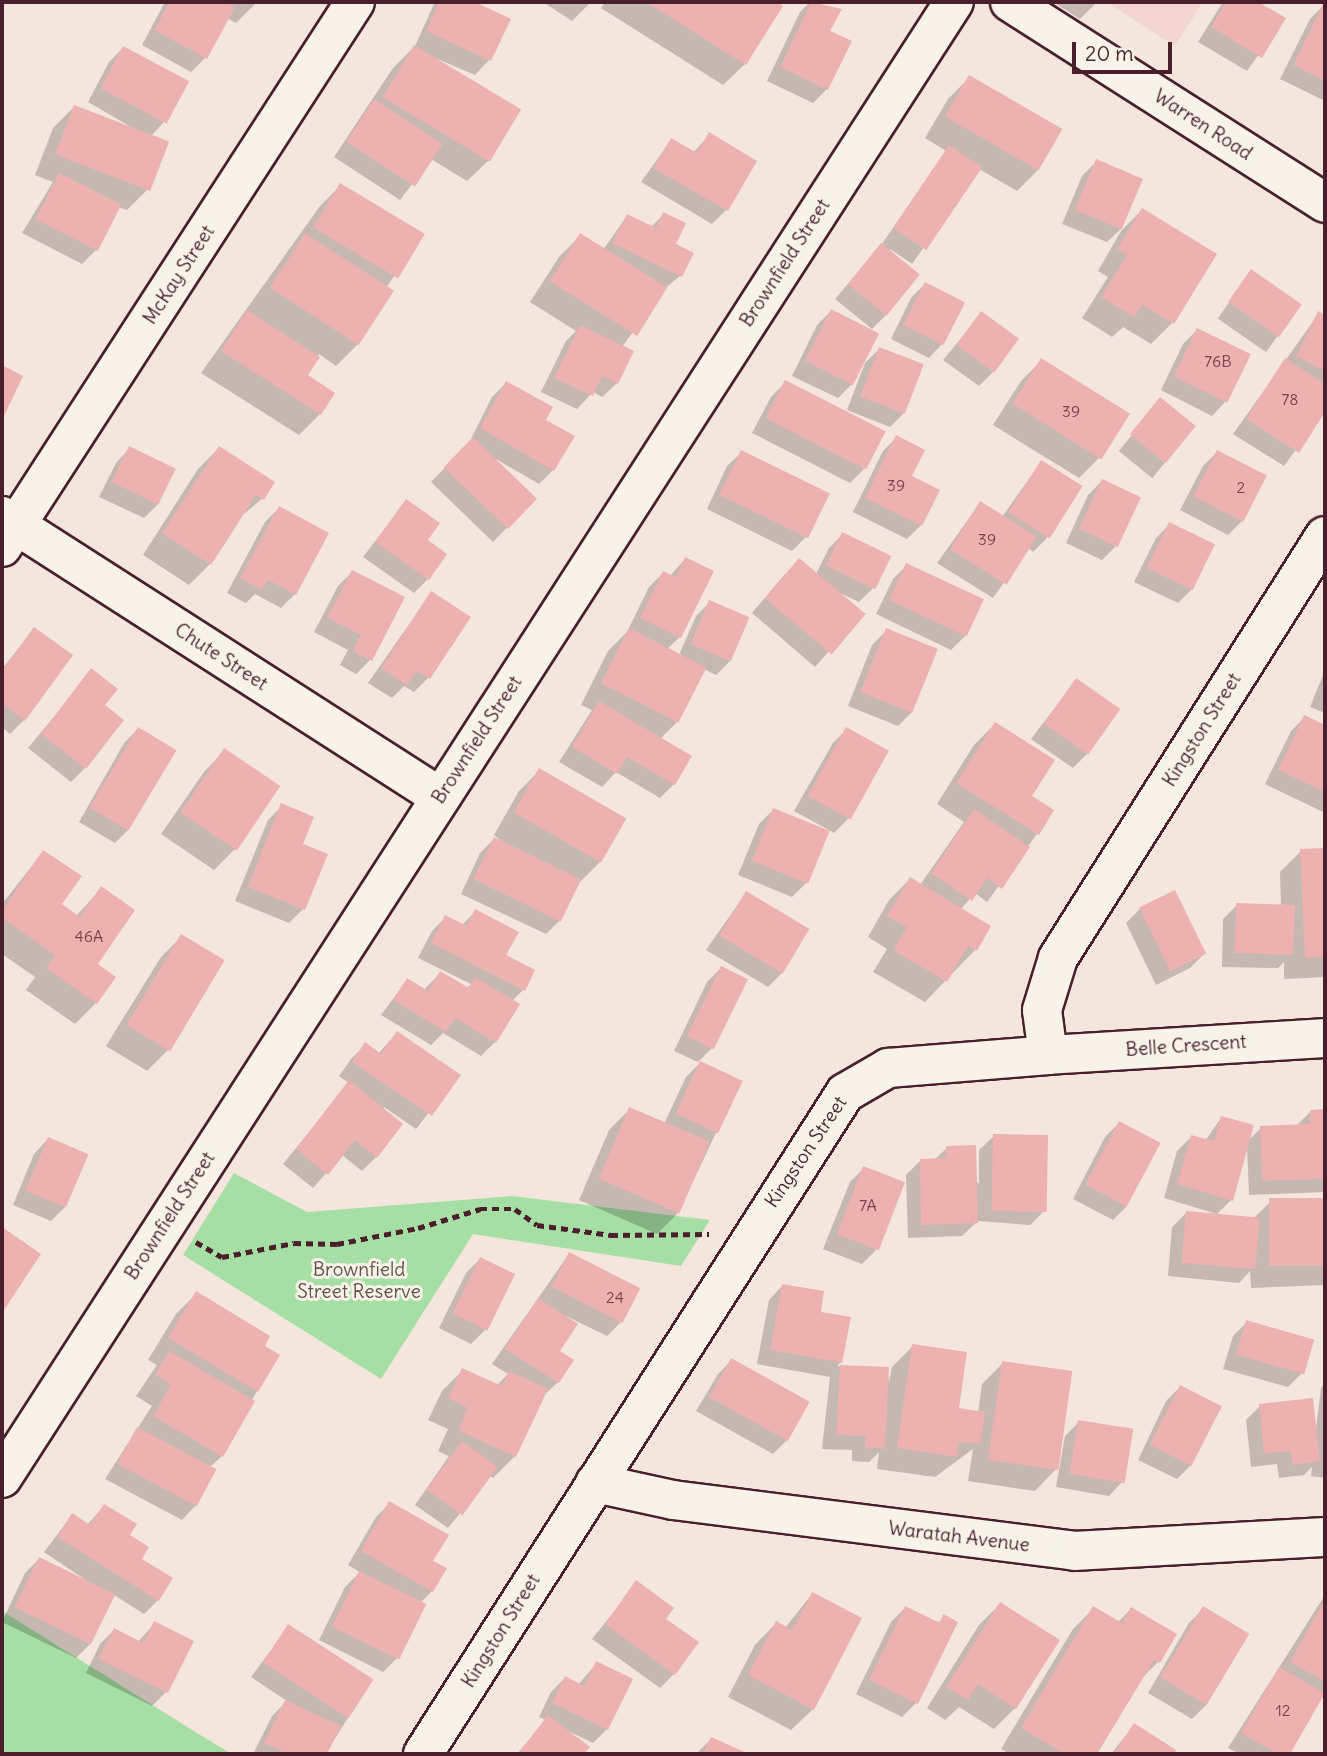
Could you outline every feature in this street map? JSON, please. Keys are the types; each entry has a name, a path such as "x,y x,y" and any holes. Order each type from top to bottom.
{"street":[{"name":"McKay Street","path":"7,530 355,2"},
{"name":"Brownfield Street","path":"2,1478 954,2"},
{"name":"Warren Road","path":"1010,2 1325,203"},
{"name":"Chute Street","path":"7,530 440,797"},
{"name":"Kingston Street","path":"423,1754 845,1093 888,1068 1048,1055 1042,1010 1058,958 1325,536"},
{"name":"Belle Crescent","path":"1048,1055 1325,1038"},
{"name":"Waratah Avenue","path":"595,1482 673,1500 1075,1551 1325,1537"}],"path":[{"path":"166,1223 222,1257 294,1243 337,1244 418,1228 480,1209 515,1209 537,1225 611,1235 709,1234"}],"shaded area":[{"path":"1106,2 1203,2 1175,46"}],"green space":[{"name":"Brownfield Street Reserve","path":"234,1173 307,1212 512,1196 710,1220 681,1266 473,1234 381,1379 183,1255"},
{"path":"2,1611 197,1733 232,1754 2,1754"}],"building":[{"path":"170,2 224,2 235,7 207,59 154,30"},
{"path":"439,2 475,2 511,19 491,61 426,31"},
{"path":"646,2 777,2 783,6 746,65"},
{"path":"811,2 842,9 830,31 852,41 828,90 780,67"},
{"path":"1226,2 1258,2 1286,18 1262,58 1211,27"},
{"path":"1325,2 1325,81 1293,65"},
{"path":"414,45 521,109 490,162 383,97"},
{"path":"123,46 189,81 167,124 100,88"},
{"path":"969,75 1063,129 1039,171 945,117"},
{"path":"374,99 443,144 415,186 346,142"},
{"path":"74,105 169,142 150,191 55,154"},
{"path":"709,132 757,161 728,211 653,168 671,138 697,153"},
{"path":"949,145 982,167 926,250 893,228"},
{"path":"1096,159 1143,179 1121,230 1075,210"},
{"path":"59,173 121,205 98,251 35,219"},
{"path":"340,183 425,234 398,279 313,228"},
{"path":"1142,208 1217,254 1174,324 1142,305 1134,317 1101,297 1127,255 1117,249"},
{"path":"663,212 686,223 676,244 694,253 682,277 612,243 627,214 656,228"},
{"path":"305,233 394,291 358,345 270,288"},
{"path":"580,233 667,288 637,336 550,281"},
{"path":"881,243 920,274 887,316 848,284"},
{"path":"1251,269 1302,305 1279,337 1228,302"},
{"path":"925,282 965,302 943,345 903,325"},
{"path":"831,309 879,334 853,385 805,361"},
{"path":"247,310 320,357 308,375 335,393 321,415 221,351"},
{"path":"981,311 1019,339 994,373 956,345"},
{"path":"1318,311 1325,315 1325,371 1296,356"},
{"path":"580,325 634,351 618,384 602,376 593,396 554,378"},
{"path":"1197,328 1251,354 1227,403 1173,377"},
{"path":"879,347 924,364 905,414 860,396"},
{"path":"1041,358 1130,414 1101,459 1012,404"},
{"path":"1285,358 1325,384 1325,412 1299,453 1246,419"},
{"path":"2,365 23,376 2,420"},
{"path":"785,380 886,431 866,470 765,418"},
{"path":"506,381 553,407 546,420 575,436 554,471 480,428"},
{"path":"1160,397 1196,426 1166,463 1130,434"},
{"path":"896,435 925,450 912,476 940,490 922,526 865,498"},
{"path":"473,437 537,499 508,529 444,467"},
{"path":"129,446 176,469 158,505 111,482"},
{"path":"219,446 275,482 264,500 256,495 211,565 162,533"},
{"path":"741,450 830,493 808,538 719,495"},
{"path":"1217,450 1267,475 1243,522 1193,496"},
{"path":"1041,460 1083,486 1050,539 1008,513"},
{"path":"1102,479 1141,497 1118,547 1079,529"},
{"path":"406,499 440,523 428,540 447,554 429,580 375,542"},
{"path":"980,501 1037,537 1007,585 950,549"},
{"path":"279,506 329,533 296,595 268,580 262,590 240,578"},
{"path":"1169,522 1215,544 1192,590 1147,568"},
{"path":"842,532 891,556 875,589 826,565"},
{"path":"685,557 714,571 681,638 640,618 663,571 676,577"},
{"path":"799,558 866,614 832,655 765,599"},
{"path":"906,563 984,599 967,637 889,600"},
{"path":"352,570 405,597 372,661 353,651 361,635 327,618"},
{"path":"431,591 471,617 430,679 417,671 407,685 381,668"},
{"path":"709,600 750,617 731,661 690,644"},
{"path":"34,627 73,655 25,721 2,703 2,671"},
{"path":"629,628 707,667 678,723 601,683"},
{"path":"886,628 938,649 912,713 860,692"},
{"path":"91,668 118,689 105,705 124,720 86,769 41,734"},
{"path":"1076,678 1120,709 1088,755 1044,724"},
{"path":"599,701 692,756 675,785 627,757 617,774 572,747"},
{"path":"1304,715 1325,725 1325,792 1278,770"},
{"path":"995,722 1055,760 1032,796 1054,810 1039,835 956,783"},
{"path":"138,727 177,750 128,831 90,808"},
{"path":"846,727 889,751 851,820 808,796"},
{"path":"224,748 280,786 237,851 180,813"},
{"path":"539,768 626,818 601,863 514,812"},
{"path":"281,803 314,817 303,844 328,854 305,910 248,887"},
{"path":"773,808 830,831 808,884 752,861"},
{"path":"974,809 1030,847 1002,889 987,878 972,901 931,873"},
{"path":"494,837 581,880 561,922 473,879"},
{"path":"1325,848 1325,957 1305,958 1300,849"},
{"path":"43,850 82,876 62,904 80,917 101,886 135,910 98,964 116,977 97,1004 46,968 55,955 2,918 2,911"},
{"path":"910,877 991,926 977,951 968,946 947,982 893,950 907,927 887,916"},
{"path":"1175,890 1206,954 1170,971 1139,908"},
{"path":"746,891 809,929 783,974 719,936"},
{"path":"1236,903 1295,905 1293,955 1234,953"},
{"path":"475,909 519,932 506,955 535,970 525,991 431,943 445,915 467,926"},
{"path":"181,934 225,960 170,1051 126,1025"},
{"path":"721,966 748,979 714,1049 687,1036"},
{"path":"440,971 469,988 475,977 520,1004 496,1043 455,1018 446,1032 393,1000 407,978 428,991"},
{"path":"397,1031 461,1075 432,1116 352,1062 365,1042 381,1054"},
{"path":"700,1061 743,1081 718,1133 675,1114"},
{"path":"349,1080 403,1124 377,1158 355,1140 328,1175 296,1149"},
{"path":"629,1107 710,1141 680,1213 599,1179"},
{"path":"1325,1109 1325,1179 1262,1181 1260,1126 1310,1124 1310,1110"},
{"path":"1221,1116 1254,1125 1233,1201 1177,1184 1191,1135 1214,1141"},
{"path":"1119,1121 1160,1143 1127,1207 1085,1185"},
{"path":"993,1134 1048,1135 1047,1212 992,1211"},
{"path":"48,1137 89,1154 66,1208 25,1190"},
{"path":"976,1145 978,1223 921,1225 920,1159 946,1158 946,1146"},
{"path":"863,1166 905,1182 879,1250 837,1234"},
{"path":"1269,1198 1325,1198 1325,1266 1269,1266"},
{"path":"1186,1211 1260,1217 1255,1269 1181,1263"},
{"path":"2,1227 41,1254 2,1313"},
{"path":"569,1252 640,1288 623,1323 551,1287"},
{"path":"480,1257 515,1274 487,1331 452,1314"},
{"path":"782,1284 824,1291 821,1312 851,1317 842,1363 770,1350"},
{"path":"196,1291 270,1336 265,1346 280,1355 258,1392 168,1338"},
{"path":"538,1298 578,1324 560,1351 574,1360 559,1383 505,1349"},
{"path":"1246,1320 1314,1340 1304,1374 1236,1355"},
{"path":"912,1344 967,1352 959,1408 985,1412 980,1444 959,1442 957,1457 897,1448"},
{"path":"169,1351 255,1401 223,1457 153,1416 171,1384 155,1375"},
{"path":"731,1358 810,1402 788,1441 709,1397"},
{"path":"1002,1361 1072,1371 1058,1470 988,1460"},
{"path":"840,1365 889,1367 885,1449 865,1448 866,1436 836,1435"},
{"path":"462,1368 502,1386 509,1371 548,1389 516,1457 458,1430 468,1408 448,1398"},
{"path":"1180,1385 1222,1406 1191,1466 1150,1445"},
{"path":"1313,1398 1320,1461 1292,1465 1291,1451 1264,1454 1259,1404"},
{"path":"1078,1420 1133,1429 1125,1483 1069,1474"},
{"path":"137,1427 216,1469 197,1506 117,1464"},
{"path":"462,1441 498,1467 462,1515 427,1490"},
{"path":"389,1501 449,1535 433,1561 447,1568 433,1592 361,1551"},
{"path":"104,1504 137,1524 130,1535 149,1547 142,1559 173,1578 159,1601 57,1537 72,1513 90,1525"},
{"path":"39,1557 115,1594 91,1645 14,1607"},
{"path":"359,1571 426,1604 399,1660 332,1627"},
{"path":"636,1580 674,1608 666,1619 699,1642 675,1675 605,1624"},
{"path":"812,1592 862,1618 814,1710 748,1675 776,1621 792,1630"},
{"path":"1325,1599 1325,1682 1290,1662"},
{"path":"1000,1602 1060,1640 1016,1709 978,1684 968,1700 946,1687"},
{"path":"905,1606 940,1623 943,1614 958,1622 918,1704 869,1680"},
{"path":"1093,1606 1122,1623 1131,1607 1177,1634 1160,1663 1154,1660 1097,1754 1065,1754 1021,1728"},
{"path":"1203,1606 1249,1634 1207,1705 1160,1677"},
{"path":"154,1621 194,1641 168,1693 98,1659 114,1628 143,1643"},
{"path":"288,1624 374,1680 348,1718 263,1663"},
{"path":"596,1661 633,1679 608,1730 552,1703 565,1676 584,1686"},
{"path":"1279,1667 1325,1693 1290,1754 1277,1754 1241,1733"},
{"path":"285,1700 341,1726 327,1754 288,1754 264,1743"},
{"path":"548,1715 590,1747 584,1754 527,1754 521,1750"},
{"path":"1134,1723 1176,1750 1174,1754 1114,1754"},
{"path":"711,1737 749,1754 703,1754"}]}
